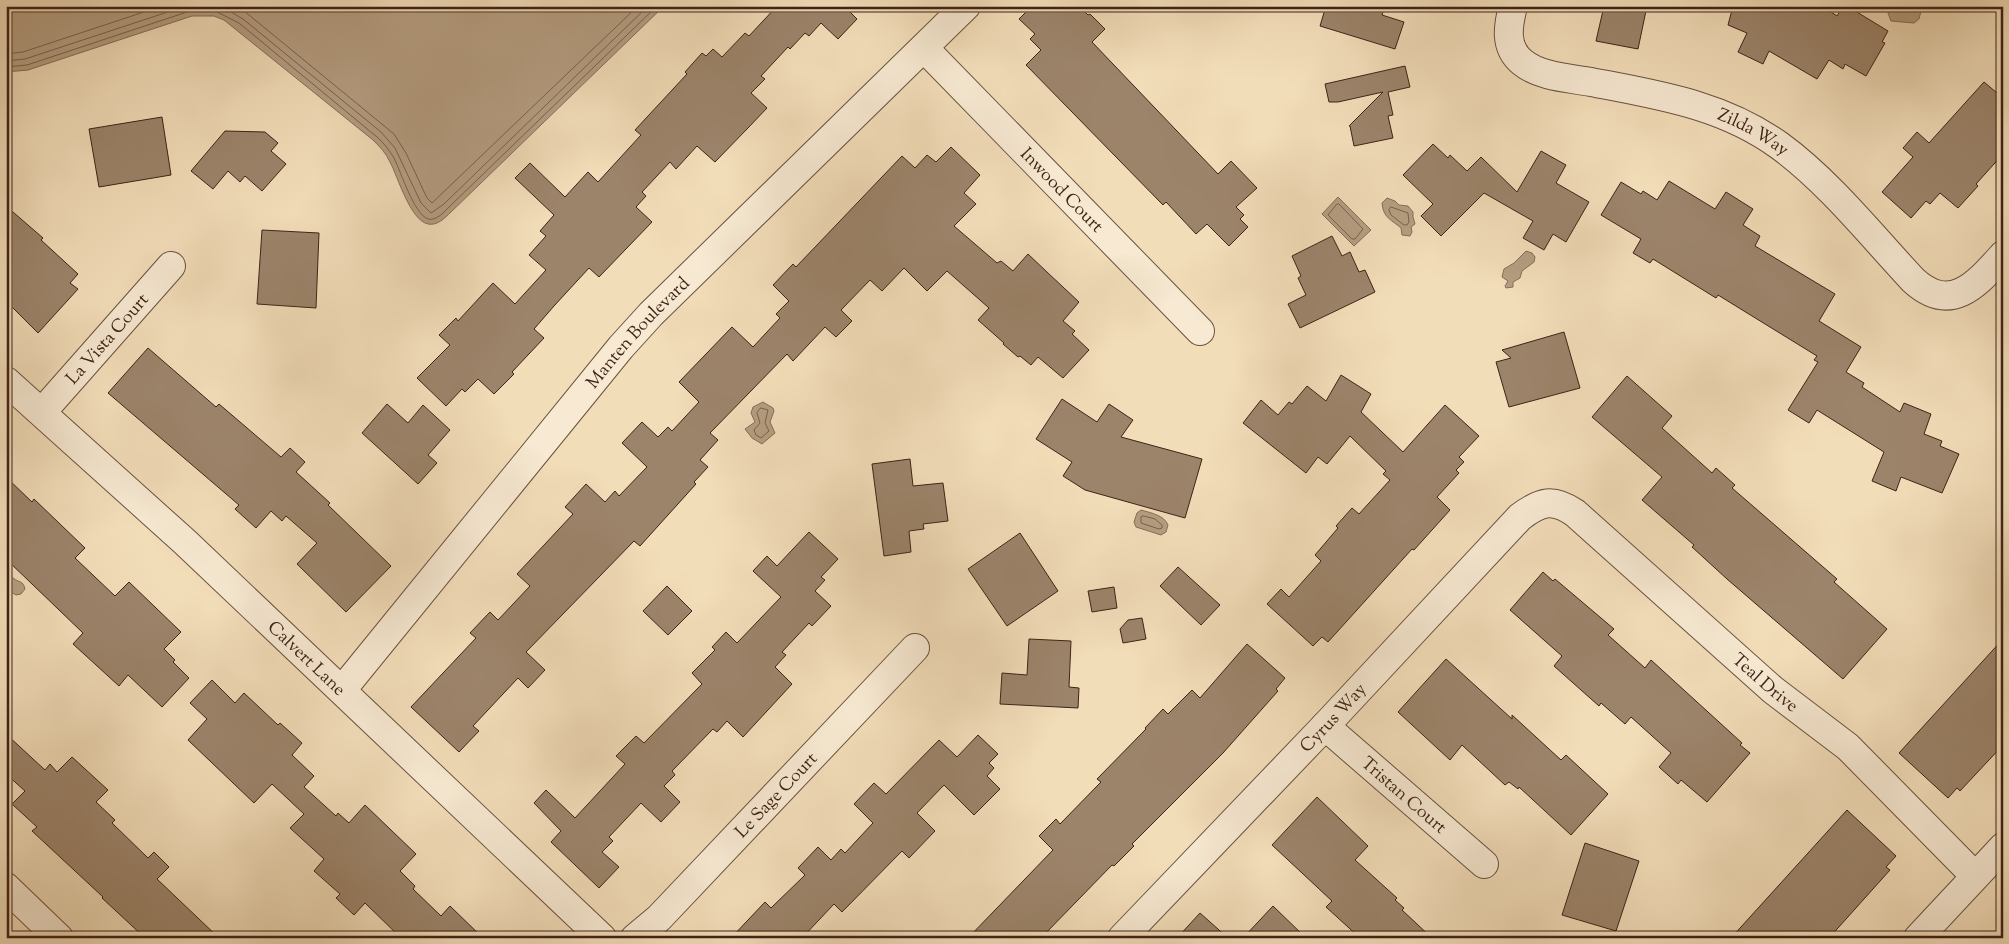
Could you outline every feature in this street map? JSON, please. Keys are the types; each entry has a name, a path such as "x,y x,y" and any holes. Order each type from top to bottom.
{"street":[{"name":"Manten Boulevard","path":"342,690 620,347 651,314 966,6"},
{"name":"Zilda Way","path":"1513,6 1508,38 1522,62 1539,72 1689,103 1730,118 1764,135 1826,186 1920,286 1926,290 1940,294 1962,292 1975,286 2003,256"},
{"name":"Inwood Court","path":"924,48 1200,331"},
{"name":"La Vista Court","path":"42,412 171,266"},
{"name":"Calvert Lane","path":"6,381 185,542 602,938"},
{"name":"Cyrus Way","path":"1122,938 1326,726 1520,517 1537,505 1547,502"},
{"name":"Teal Drive","path":"1547,502 1557,503 1575,513 1773,690 1848,747 1975,876"},
{"name":"Le Sage Court","path":"635,938 659,918 914,648"},
{"name":"Tristan Court","path":"1326,726 1484,864"},
{"path":"1918,938 2003,847"},
{"path":"6,887 59,938"}],"water":[{"path":"6,6 664,6 446,217 438,223 428,224 422,221 410,207 388,159 383,150 373,140 224,20 214,16 192,16 28,70 6,72"},
{"path":"1896,6 1918,8 1921,11 1919,19 1914,23 1891,21 1888,13"},
{"path":"1338,197 1371,230 1354,246 1322,214"},
{"path":"1387,198 1399,205 1408,206 1413,212 1415,224 1411,227 1412,232 1410,236 1402,235 1401,228 1391,221 1384,212 1382,203"},
{"path":"1526,251 1532,253 1535,257 1534,262 1522,271 1520,278 1513,282 1513,287 1506,288 1505,286 1508,281 1502,277 1504,269 1514,263"},
{"path":"763,402 773,408 774,411 770,422 775,433 762,444 752,438 745,429 755,422 751,413 753,407"},
{"path":"1141,510 1164,519 1168,525 1166,532 1161,535 1136,527 1134,522 1137,513"},
{"path":"6,566 12,577 23,584 25,589 21,594 16,595 6,589"}],"building":[{"path":"777,6 844,6 857,19 838,39 821,23 809,36 805,33 790,49 788,47 761,76 765,79 751,93 767,108 715,162 697,146 676,169 670,162 642,192 646,196 636,207 652,222 599,277 589,268 554,306 534,329 544,338 512,372 514,374 494,394 478,379 465,392 462,389 446,406 417,378 450,345 439,335 456,318 458,321 493,283 515,304 546,270 529,255 546,236 540,231 554,215 515,178 530,163 565,197 588,172 598,182 641,135 635,130 687,74 685,72 702,53 706,56 713,49 722,57 745,33 749,36"},
{"path":"1032,6 1079,6 1088,15 1090,14 1105,29 1092,42 1218,174 1231,161 1257,188 1236,207 1244,215 1240,219 1248,227 1229,246 1207,224 1196,234 1166,202 1163,205 1026,65 1041,50 1030,39 1035,34 1019,19"},
{"path":"1326,6 1385,6 1382,15 1404,22 1395,49 1320,26"},
{"path":"1604,6 1647,6 1638,49 1596,41"},
{"path":"1733,6 1822,6 1837,16 1843,6 1847,6 1888,31 1882,42 1885,43 1866,76 1845,64 1843,69 1829,60 1817,79 1769,51 1763,64 1738,52 1747,33 1728,25"},
{"path":"1405,66 1410,87 1388,92 1393,115 1388,116 1393,138 1354,146 1349,126 1383,92 1338,102 1329,102 1325,84"},
{"path":"1984,82 2003,98 2003,154 1976,184 1978,186 1958,208 1940,193 1930,204 1926,201 1911,218 1882,192 1913,157 1903,148 1917,132 1929,143"},
{"path":"162,117 171,175 99,187 89,129"},
{"path":"225,131 265,132 278,143 271,151 286,164 262,191 245,176 240,182 228,171 213,189 191,171"},
{"path":"1433,144 1448,158 1450,155 1467,171 1481,157 1517,192 1541,151 1566,165 1556,183 1589,202 1566,242 1553,234 1544,250 1523,238 1533,221 1484,193 1441,236 1421,216 1433,204 1403,175"},
{"path":"951,147 980,175 964,193 976,204 954,226 997,263 1001,261 1013,271 1028,254 1079,302 1063,321 1075,331 1072,334 1089,350 1063,378 1038,357 1031,365 1003,344 978,320 989,308 947,271 927,291 904,268 882,291 870,280 841,310 852,321 836,337 825,327 793,361 787,354 710,433 718,440 700,460 708,467 694,482 696,484 640,546 634,541 526,652 545,670 528,688 518,678 473,726 479,731 459,752 411,707 476,638 470,633 490,612 498,620 530,586 517,574 573,514 565,507 586,484 605,502 615,491 619,496 647,467 622,443 642,422 658,437 668,427 672,431 699,402 679,382 732,327 753,347 780,318 776,314 789,301 773,285 793,264 796,267 902,156 915,168 927,155 936,162"},
{"path":"1669,181 1715,209 1726,192 1753,209 1743,225 1760,236 1755,246 1835,294 1819,321 1861,347 1846,372 1864,383 1862,387 1900,412 1904,403 1931,414 1924,434 1942,441 1940,446 1959,454 1942,493 1901,477 1896,491 1872,481 1884,452 1817,410 1809,423 1788,410 1818,362 1814,360 1817,356 1718,295 1716,298 1653,259 1650,263 1633,253 1641,239 1601,215 1621,182 1641,194 1643,191 1657,200"},
{"path":"6,206 43,238 41,240 78,274 70,283 78,289 38,333 6,301"},
{"path":"262,230 319,233 316,308 257,304"},
{"path":"1332,236 1342,256 1350,252 1359,272 1365,270 1375,292 1300,328 1288,304 1306,295 1298,278 1301,276 1292,256"},
{"path":"1564,332 1580,388 1509,407 1496,362 1511,358 1502,350"},
{"path":"148,348 216,407 219,404 281,457 290,448 305,462 296,472 330,503 328,505 391,566 346,612 297,564 317,543 286,516 282,521 271,511 256,528 235,509 239,505 108,393"},
{"path":"1341,375 1371,394 1361,412 1403,452 1445,405 1479,436 1459,457 1464,462 1456,470 1459,473 1437,497 1450,510 1328,642 1322,637 1313,646 1267,604 1281,589 1289,597 1321,561 1315,555 1338,528 1336,526 1352,508 1359,514 1390,480 1383,474 1386,471 1350,436 1327,464 1318,457 1306,473 1243,423 1261,400 1278,415 1289,402 1292,404 1307,386 1326,401"},
{"path":"1627,376 1672,416 1662,428 1712,473 1716,468 1735,485 1732,488 1837,579 1834,582 1887,629 1843,679 1727,579 1692,547 1694,545 1642,500 1662,477 1592,417"},
{"path":"1062,399 1097,422 1109,404 1133,420 1121,437 1202,459 1185,518 1085,490 1063,476 1072,462 1036,439"},
{"path":"387,404 408,423 423,405 450,430 428,455 437,463 418,484 362,433"},
{"path":"910,459 913,486 943,483 948,521 923,524 924,529 909,531 911,552 884,556 872,464"},
{"path":"6,477 32,502 34,499 85,548 75,558 115,596 129,582 181,632 164,649 175,660 173,662 189,678 162,707 128,675 119,686 73,644 83,633 6,559"},
{"path":"809,532 838,559 821,577 825,580 815,591 831,606 812,626 809,623 782,652 786,655 775,667 792,684 743,737 727,721 717,732 713,729 672,771 675,775 664,786 680,802 661,822 641,803 609,837 613,841 602,852 619,867 599,888 551,842 561,831 534,803 546,790 575,818 625,764 616,756 636,736 644,743 702,684 692,673 715,650 712,647 726,632 737,643 781,597 753,571 767,556 777,566"},
{"path":"1020,533 1058,591 1007,626 968,569"},
{"path":"1178,567 1220,605 1201,625 1160,586"},
{"path":"1543,572 1553,581 1555,579 1614,629 1608,635 1645,668 1651,660 1742,743 1740,745 1750,753 1707,802 1681,780 1678,784 1659,767 1671,753 1631,717 1625,724 1601,703 1599,706 1554,666 1562,656 1510,610"},
{"path":"667,586 692,611 668,635 643,611"},
{"path":"1114,587 1117,608 1092,612 1088,591"},
{"path":"1142,618 1146,639 1123,643 1120,629 1128,620"},
{"path":"1029,639 1071,641 1069,687 1079,688 1078,708 1000,704 1002,673 1027,675"},
{"path":"2003,639 2003,745 1960,791 1957,788 1948,798 1899,753"},
{"path":"1247,644 1285,678 1276,689 1278,691 1223,753 1132,844 1134,846 1114,866 1112,865 1041,938 968,938 1053,850 1039,836 1056,819 1060,824 1101,782 1097,779 1163,709 1168,714 1192,690 1200,698"},
{"path":"1446,659 1512,719 1512,715 1561,760 1566,755 1608,794 1571,835 1519,787 1518,789 1509,782 1505,785 1462,745 1450,760 1398,712"},
{"path":"212,680 235,703 244,693 278,725 280,723 302,743 292,755 314,776 304,787 336,816 338,813 349,823 365,805 416,854 400,871 415,886 413,889 441,916 450,906 483,938 401,938 365,903 354,915 336,898 340,894 314,871 324,859 290,828 304,814 272,784 254,803 188,740 207,719 190,703"},
{"path":"6,734 45,770 50,764 57,772 72,757 108,790 96,802 115,820 112,823 148,858 154,852 169,867 157,879 219,938 145,938 32,831 37,827 12,804 25,791 6,774"},
{"path":"978,735 998,754 989,763 994,768 987,776 1000,789 974,815 944,785 917,813 935,831 909,858 902,851 842,912 834,904 802,938 731,938 765,902 771,908 805,875 798,868 818,847 831,860 841,849 845,853 873,823 854,804 874,783 886,794 939,740 957,757"},
{"path":"1317,797 1368,846 1355,860 1397,898 1395,900 1404,908 1402,910 1432,938 1360,938 1326,907 1332,901 1272,845"},
{"path":"1847,810 1896,856 1886,867 1890,870 1829,938 1731,938"},
{"path":"1585,843 1639,861 1616,931 1562,915"},
{"path":"1273,906 1306,938 1243,938"},
{"path":"1200,913 1228,938 1177,938"}]}
